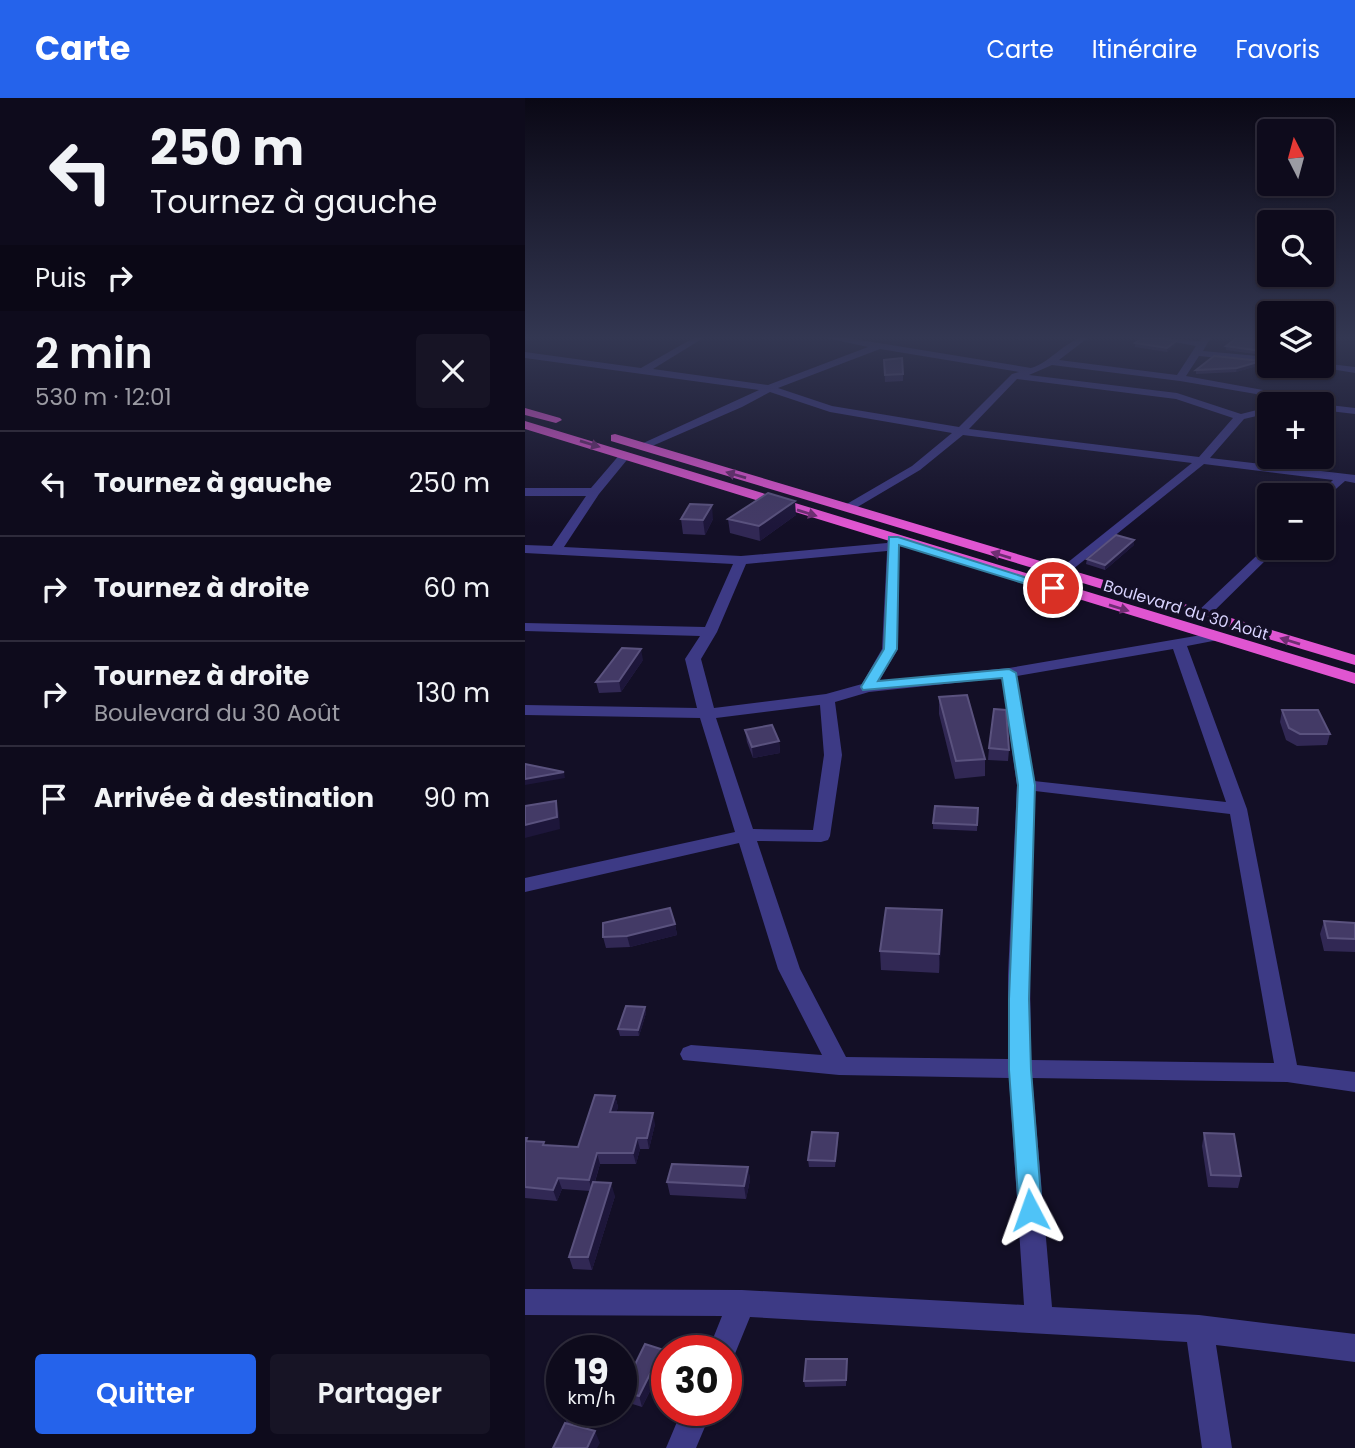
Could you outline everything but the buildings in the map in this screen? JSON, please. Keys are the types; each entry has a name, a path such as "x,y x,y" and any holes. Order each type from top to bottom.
{"highway":[{"name":"Boulevard du 30 Août","path":"525,411 1355,660"},
{"name":"Boulevard du 30 Août","path":"525,425 894,543 1355,679"}],"street":[{"path":"643,447 747,400"},
{"path":"804,400 830,409 961,431 1348,478"},
{"path":"849,508 916,468 961,431 991,400"},
{"path":"1189,400 1240,417 1257,413"},
{"path":"1334,409 1355,411"},
{"path":"1062,574 1202,460 1240,417"},
{"path":"556,550 594,492 625,455"},
{"path":"525,492 594,492"},
{"path":"525,549 741,560 894,543 890,649 868,687"},
{"path":"741,560 710,632 694,659 707,714 789,969 839,1066"},
{"path":"1202,615 1259,560"},
{"path":"525,627 710,632"},
{"path":"525,710 707,714 827,699 868,687 1009,673 1213,637"},
{"path":"1178,643 1238,809 1287,1073"},
{"path":"1009,673 1027,785 1019,975 1020,1070 1039,1321"},
{"path":"525,885 747,835 821,836 833,755 827,699"},
{"path":"1027,785 1238,809"},
{"path":"691,1054 839,1066 1287,1073 1355,1082"},
{"path":"525,1302 742,1303 1199,1329 1355,1348"},
{"path":"729,1335 742,1303"},
{"path":"1199,1329 1217,1448"},
{"path":"681,1448 690,1426"}],"route":[{"path":"1030,1210 1020,1070 1019,999 1027,785 1009,673 868,687 890,649 894,540 1053,588"}]}
